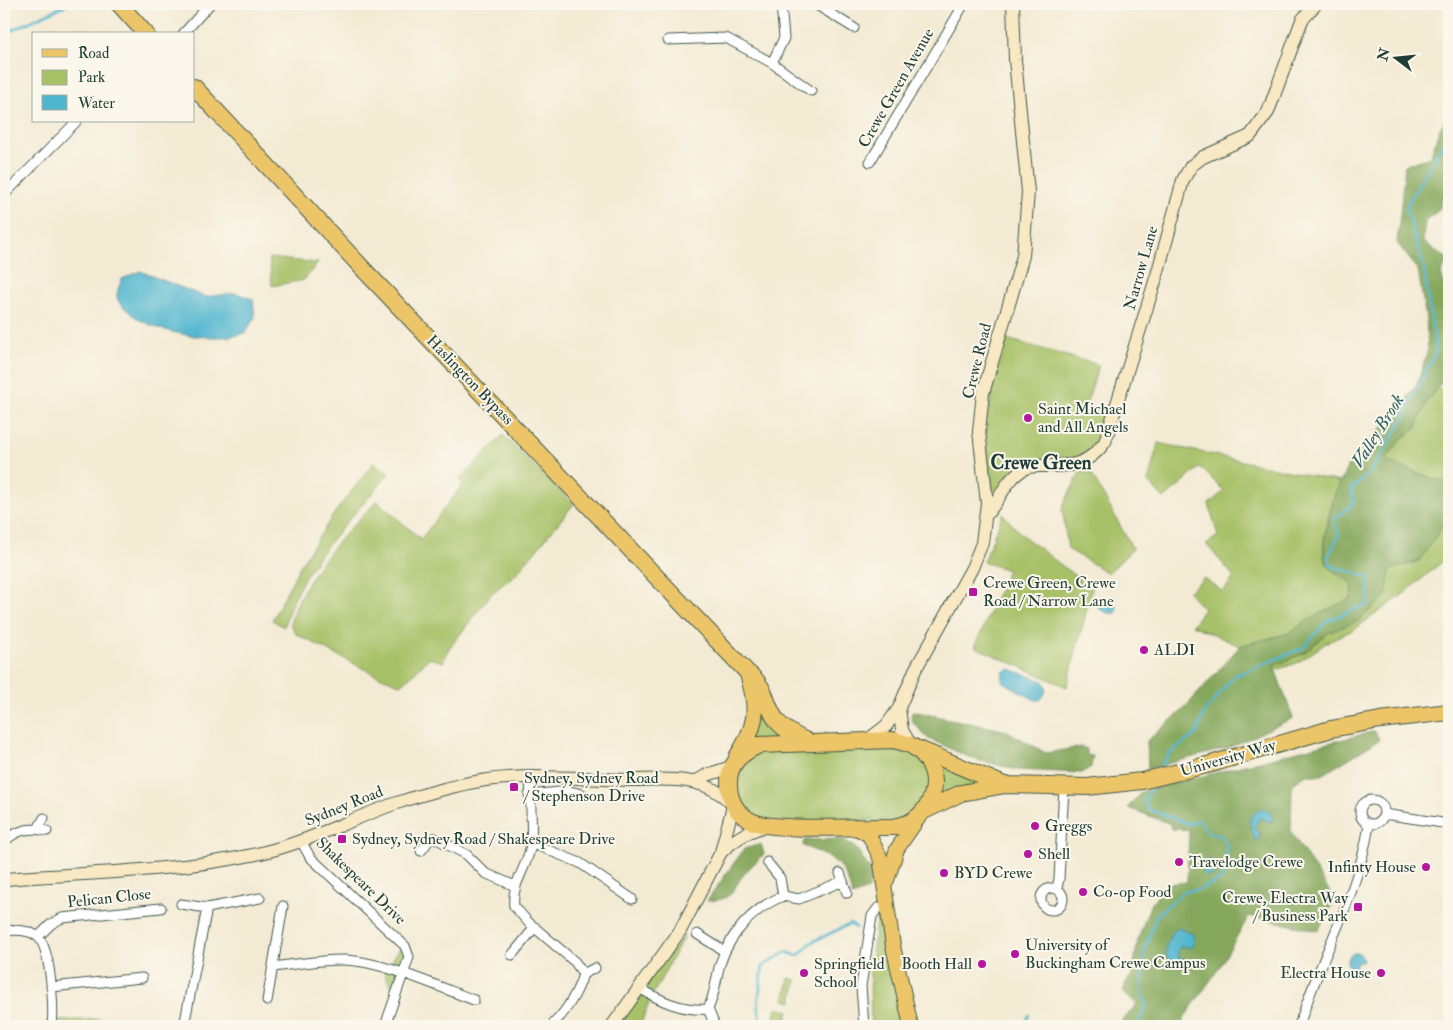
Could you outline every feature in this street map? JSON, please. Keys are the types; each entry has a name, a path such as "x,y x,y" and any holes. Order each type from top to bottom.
{"highway":[{"path":"119,4 144,32"},
{"name":"Haslington Bypass","path":"195,88 339,244 763,687 777,721 790,733 809,742"},
{"name":"Haslington Bypass","path":"733,764 746,742 755,716 753,690 747,672"},
{"name":"University Way","path":"766,826 898,826 911,822 923,812 961,793 1005,784 1064,787 1142,781 1331,729 1380,720 1449,712"},
{"name":"University Way","path":"733,764 747,751 759,745 893,740 1005,784"},
{"path":"913,747 926,759 933,776 934,790 923,812"},
{"path":"733,764 729,781 732,805 747,819 766,826"}],"main road":[{"path":"886,887 897,848 923,812"},
{"path":"852,826 864,830 873,840 880,856 895,959 911,1026"}],"street":[{"path":"185,32 210,4"},
{"path":"772,63 784,38 781,4"},
{"path":"815,4 854,28"},
{"name":"Crewe Green Avenue","path":"870,162 964,4"},
{"name":"Crewe Road","path":"865,742 886,726 899,708 920,662 975,562 982,543 986,515 986,489 979,431 983,393 1023,256 1028,192 1016,60 1014,4"},
{"name":"Narrow Lane","path":"986,515 1010,480 1021,470 1030,466 1063,466 1087,461 1105,442 1157,275 1183,180 1191,166 1203,157 1250,136 1260,125 1268,112 1302,20 1316,4"},
{"path":"668,40 726,38 772,63 811,91"},
{"path":"4,195 76,122"},
{"path":"899,708 902,730 913,747"},
{"name":"Sydney Road","path":"697,782 707,775 733,764"},
{"path":"531,777 529,795 531,843 525,866 515,886 516,909 534,928 557,944 575,962 583,974"},
{"name":"Sydney Road","path":"4,879 210,863 253,855 301,842 394,804 458,785 531,777 697,782 724,795 732,805"},
{"path":"1057,888 1064,787"},
{"path":"529,795 570,791 582,794"},
{"path":"1374,800 1382,805 1384,814 1379,822 1370,824 1361,820 1359,810 1364,802 1374,800"},
{"path":"612,1026 638,987 680,931 721,852 732,805"},
{"path":"1384,814 1449,824"},
{"path":"4,842 15,831 42,830 44,818"},
{"path":"1299,1026 1308,996 1352,895 1365,853 1370,824"},
{"path":"721,852 735,839 751,830 766,826"},
{"path":"421,851 430,839 436,838 467,855 485,873 515,886"},
{"name":"Shakespeare Drive","path":"301,842 310,857 405,946 409,957 384,1026"},
{"path":"531,843 580,863 632,899"},
{"path":"767,862 780,878 783,896"},
{"path":"708,1009 716,991 724,951 756,910 783,896 799,899 841,877 847,893"},
{"path":"181,904 207,908 260,898"},
{"path":"267,1001 284,906"},
{"path":"864,1026 861,986 872,916 878,908 887,907"},
{"name":"Pelican Close","path":"38,937 51,924 62,918 161,908"},
{"path":"184,1026 207,908"},
{"path":"512,954 534,928"},
{"path":"4,931 20,930 38,937 44,947 52,987 52,1026"},
{"path":"696,934 724,951"},
{"path":"274,967 342,960 404,974 474,1000"},
{"path":"553,1024 562,1016 580,985 583,974 595,968"},
{"path":"52,987 142,978"},
{"path":"638,987 658,1000 695,1010 708,1009"},
{"path":"708,1009 715,1026"}],"green space":[{"path":"1449,114 1449,178 1439,210 1425,221 1423,242 1448,259 1441,274 1449,300 1449,368 1446,377 1427,401 1416,429 1402,438 1385,461 1449,484 1449,520 1447,520 1419,561 1390,570 1386,596 1358,621 1328,633 1304,653 1274,666 1293,718 1228,748 1148,769 1147,741 1183,710 1240,646 1289,633 1309,619 1351,598 1353,585 1344,576 1332,570 1325,561 1324,541 1334,496 1350,461 1390,419 1417,385 1428,349 1426,319 1418,270 1397,243 1405,165 1430,157 1440,128"},
{"path":"269,258 318,263 304,280 272,286"},
{"path":"1007,339 1099,365 1085,408 1109,414 1094,448 1070,461 1048,458 1028,459 1014,467 994,494 991,491 985,428 994,380"},
{"path":"1449,387 1449,484 1385,461 1402,438 1416,428 1427,401 1436,390"},
{"path":"503,435 574,504 517,573 491,594 448,650 443,662 429,658 402,685 374,674 296,634 290,624 304,589 325,557 377,501 421,539 463,484 459,480"},
{"path":"1158,443 1340,482 1327,522 1323,546 1326,563 1353,585 1351,598 1307,621 1289,633 1240,646 1192,625 1204,609 1188,592 1204,578 1223,592 1234,577 1206,544 1218,536 1209,504 1224,491 1200,467 1164,499 1148,482"},
{"path":"374,462 389,474 314,564 301,584 291,605 284,627 272,620 301,564 336,511"},
{"path":"1080,472 1091,473 1133,549 1108,573 1068,549 1062,508"},
{"path":"1003,514 1021,534 1092,589 1067,687 975,647 1008,570 983,562"},
{"path":"1447,519 1449,520 1448,557 1400,597 1353,630 1329,641 1297,663 1276,670 1274,666 1304,653 1328,633 1358,621 1386,596 1390,570 1419,561"},
{"path":"755,705 774,715 809,742 878,741 979,776 974,790 917,820 752,822 729,792"},
{"path":"912,711 1007,731 1046,753 1081,747 1087,749 1087,755 1093,756 1091,767 1081,773 1018,770 973,759 927,738 911,720"},
{"path":"1375,731 1379,740 1322,775 1305,775 1292,785 1291,832 1335,900 1318,931 1249,916 1217,971 1186,1015 1181,1026 1118,1026 1137,1004 1123,993 1126,982 1132,975 1138,939 1151,903 1168,884 1187,882 1189,830 1171,829 1171,824 1128,808 1141,792"},
{"path":"843,839 857,849 872,873 868,890 852,896 842,869 830,858 803,846 804,840"},
{"path":"761,844 764,854 745,873 731,893 723,899 707,901 744,849"},
{"path":"882,913 906,1026 871,1026 870,973 877,914"},
{"path":"685,934 652,996 640,1026 612,1026"},
{"path":"403,943 409,957 396,994 384,973"},
{"path":"789,978 797,980 792,1002 784,1000"},
{"path":"776,1008 789,1011 785,1026 772,1026"},
{"path":"151,1017 150,1020 163,1022 186,1019 193,1026 52,1026 52,1021"}],"water":[{"path":"140,271 205,297 235,293 253,299 255,317 245,333 232,336 217,337 183,334 151,325 137,318 117,299 122,279"},
{"path":"1100,603 1117,605 1116,613 1104,612 1098,608"},
{"path":"1010,669 1043,681 1046,691 1040,700 1035,700 1002,681 1003,672"},
{"path":"1258,809 1267,811 1273,818 1271,822 1260,818 1254,828 1260,833 1258,840 1255,841 1249,820"},
{"path":"1206,860 1212,860 1217,865 1215,874 1206,876 1201,871 1201,865"},
{"path":"1178,928 1192,933 1195,942 1192,948 1181,946 1178,950 1178,956 1184,959 1185,963 1182,965 1171,963 1166,956 1168,940"},
{"path":"1359,953 1364,959 1362,962 1355,963 1357,968 1361,970 1357,974 1350,969 1347,963 1350,955"}],"waterway":[{"path":"4,34 68,4"},
{"name":"Valley Brook","path":"1158,771 1169,754 1196,734 1206,710 1234,676 1303,648 1327,621 1368,604 1369,577 1331,566 1328,557 1339,534 1333,520 1354,503 1351,489 1369,474 1400,425 1436,351 1424,269 1406,207 1443,143 1449,136"},
{"name":"Valley Brook","path":"1137,1026 1147,1004 1142,994 1144,953 1156,916 1184,891 1198,890 1222,879 1227,846 1222,836 1208,832 1203,828 1200,820 1189,824 1148,809 1144,800 1154,784"},
{"path":"761,1026 758,1003 763,966 786,952 798,956 812,942 850,924 856,928"},
{"path":"1024,1026 1029,1015"}],"place":[{"name":"Saint Michael and All Angels","path":"1028,418"},
{"name":"Crewe Green, Crewe Road / Narrow Lane","path":"973,592"},
{"name":"ALDI","path":"1144,650"},
{"name":"Sydney, Sydney Road / Stephenson Drive","path":"514,787"},
{"name":"Greggs","path":"1035,826"},
{"name":"Sydney, Sydney Road / Shakespeare Drive","path":"342,839"},
{"name":"Shell","path":"1028,854"},
{"name":"Travelodge Crewe","path":"1179,862"},
{"name":"Infinty House","path":"1426,867"},
{"name":"BYD Crewe","path":"944,873"},
{"name":"Co-op Food","path":"1083,892"},
{"name":"Crewe, Electra Way / Business Park","path":"1358,907"},
{"name":"University of Buckingham Crewe Campus","path":"1015,954"},
{"name":"Booth Hall","path":"982,964"},
{"name":"Springfield School","path":"804,973"},
{"name":"Electra House","path":"1381,973"}],"district":[{"name":"Crewe Green","path":"1041,463"}]}
